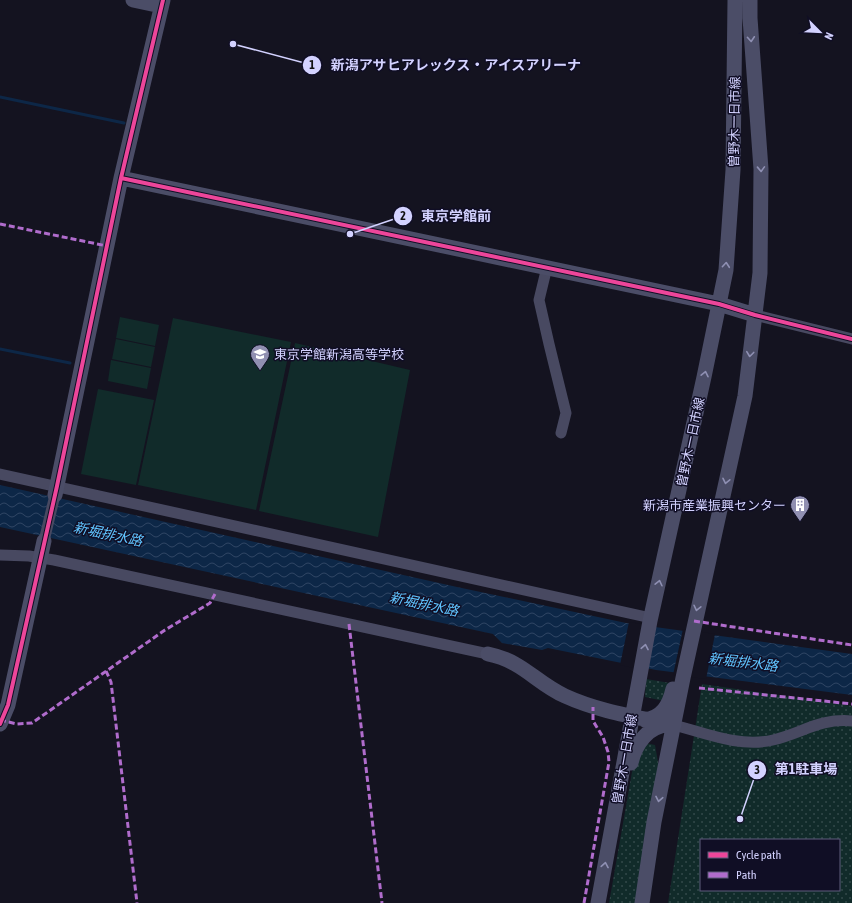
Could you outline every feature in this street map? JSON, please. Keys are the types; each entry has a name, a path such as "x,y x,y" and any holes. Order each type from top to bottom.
{"main road":[{"path":"56,490 121,178 162,3 132,0"},
{"name":"曽野木一日市線","path":"642,903 654,822 664,774 651,722 637,689 726,270 733,170 735,0"},
{"name":"曽野木一日市線","path":"598,903 614,813 651,722 679,678 692,632 745,396 760,273 761,169 750,0"},
{"path":"121,178 719,304 755,315"},
{"path":"0,724 8,705 44,541"},
{"path":"488,654 508,660 520,666 564,696 593,707 651,722"},
{"path":"614,813 624,794 632,757 636,747 651,722 666,708 679,678"},
{"path":"637,689 643,707 658,739 664,774"}],"street":[{"path":"547,267 539,300 566,413 562,434"},
{"path":"755,315 852,339"},
{"path":"0,474 56,490 651,620"},
{"path":"44,541 56,490"},
{"path":"0,556 29,556 40,558 215,594 488,654"},
{"path":"651,722 750,742 772,740 820,723 852,721"}],"green space":[{"path":"120,317 159,325 155,346 116,338"},
{"path":"173,318 291,342 256,510 138,485"},
{"path":"116,339 155,347 151,367 112,359"},
{"path":"295,343 410,370 378,537 259,511"},
{"path":"111,360 151,368 147,389 108,381"},
{"path":"98,389 154,400 136,485 81,474"},
{"path":"646,679 670,683 664,701 645,697"},
{"path":"702,684 852,706 852,903 668,903"},
{"path":"645,743 655,745 658,772 637,903 609,903 632,772 635,762"}],"water":[{"name":"新堀排水路","path":"0,485 457,587 626,623 852,654 852,695 656,670 548,648 542,650 502,643 493,634 0,527"}],"pier":[{"path":"629,622 656,626 647,671 620,665"},
{"path":"683,629 715,634 706,679 673,675"}],"waterway":[{"path":"0,97 124,123"},
{"path":"0,349 70,363"}],"marked path":[{"path":"0,224 107,246"},
{"path":"0,720 17,724 32,723 165,630 210,603 215,594"},
{"path":"694,621 852,645"},
{"path":"349,624 382,903"},
{"path":"106,671 111,682 137,903"},
{"path":"699,688 852,704"},
{"path":"584,903 609,762 608,752 603,737 593,721 593,707"}],"cycle path":[{"path":"0,724 8,705 57,486 121,178 163,0"},
{"path":"121,178 719,304 755,315 852,339"}],"place":[{"name":"新潟アサヒアレックス・アイスアリーナ","path":"233,44"},
{"name":"東京学館前","path":"350,234"},
{"name":"東京学館新潟高等学校","path":"260,371"},
{"name":"新潟市産業振興センター","path":"800,522"},
{"name":"第1駐車場","path":"740,819"}]}
